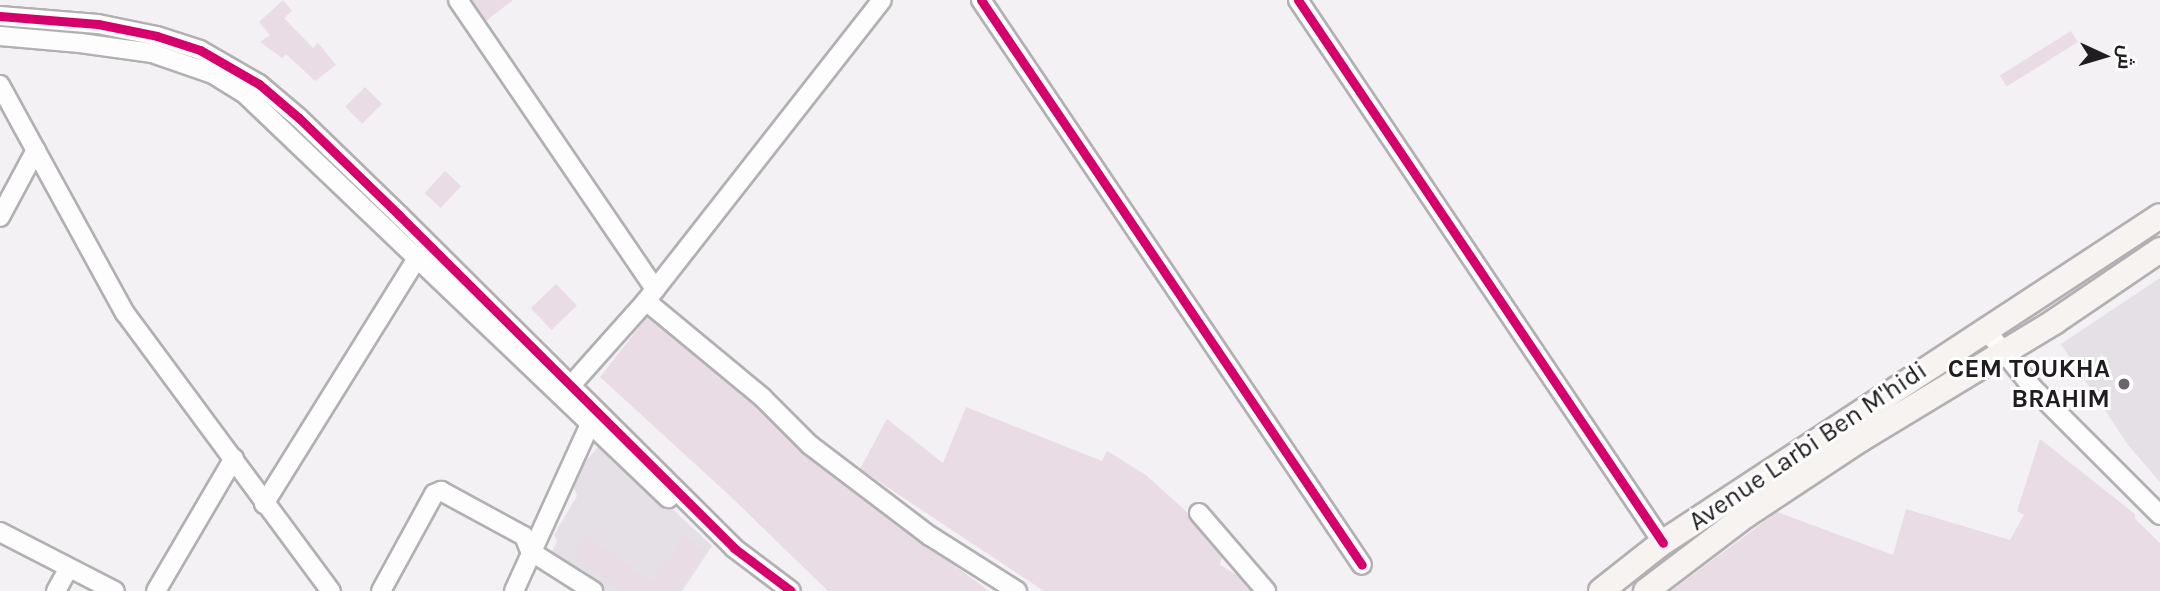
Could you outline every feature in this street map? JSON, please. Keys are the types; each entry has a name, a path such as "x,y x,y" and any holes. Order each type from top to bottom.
{"main road":[{"name":"Avenue Larbi Ben M'hidi","path":"1601,591 1663,543 2160,216"},
{"path":"1653,589 1746,515 1861,439 2002,354 2160,250"}],"street":[{"path":"458,0 650,295 819,453 930,536 1017,591"},
{"path":"567,390 650,295 881,0"},
{"path":"981,0 1362,565"},
{"path":"1298,0 1663,543"},
{"path":"0,16 98,24 158,36 200,50 259,84 299,118 567,390 590,424 654,486 773,591"},
{"path":"0,36 152,53 213,74 246,95 418,257 567,390 734,548 790,591"},
{"path":"0,85 125,313 331,591"},
{"path":"0,217 36,150"},
{"path":"264,504 418,257"},
{"path":"1986,330 2002,354 2032,387 2160,515"},
{"path":"514,591 590,424"},
{"path":"156,591 234,458"},
{"path":"381,591 438,491 524,536 530,551 593,591"},
{"path":"1199,513 1265,591"},
{"path":"0,532 115,591"},
{"path":"56,591 69,568"}],"shaded area":[{"name":"CEM TOUKHA BRAHIM","path":"2160,278 2160,482 2128,445 2061,344"},
{"path":"602,443 712,546 682,591 607,591 550,555 557,541 554,535 577,496 574,488 583,464"}],"building":[{"path":"283,0 292,11 284,18 313,48 318,43 336,65 315,81 286,54 282,58 260,42 270,35 259,22"},
{"path":"472,0 513,0 486,21"},
{"path":"2071,31 2078,42 2007,87 2000,76"},
{"path":"365,87 382,104 362,124 345,107"},
{"path":"445,171 461,186 441,208 425,193"},
{"path":"556,284 577,306 552,330 531,308"},
{"path":"647,317 756,407 803,454 989,591 828,591 729,495 600,377"},
{"path":"966,407 1102,461 1107,451 1146,475 1188,513 1190,520 1222,557 1220,565 1237,575 1251,591 1044,591 860,469 887,419 943,463"},
{"path":"2040,439 2135,514 2135,519 2160,543 2160,591 1671,591 1777,512 1893,555 1906,509 2010,540 2024,515 2017,511"},
{"path":"587,536 652,582 684,536 705,551 677,591 623,591 573,556"}],"cycle path":[{"path":"981,0 1362,565"},
{"path":"1298,0 1663,543"},
{"path":"0,16 98,24 157,36 200,50 259,84 299,118 399,215 734,548 791,591"}],"place":[{"name":"CEM TOUKHA BRAHIM","path":"2124,384"}]}
